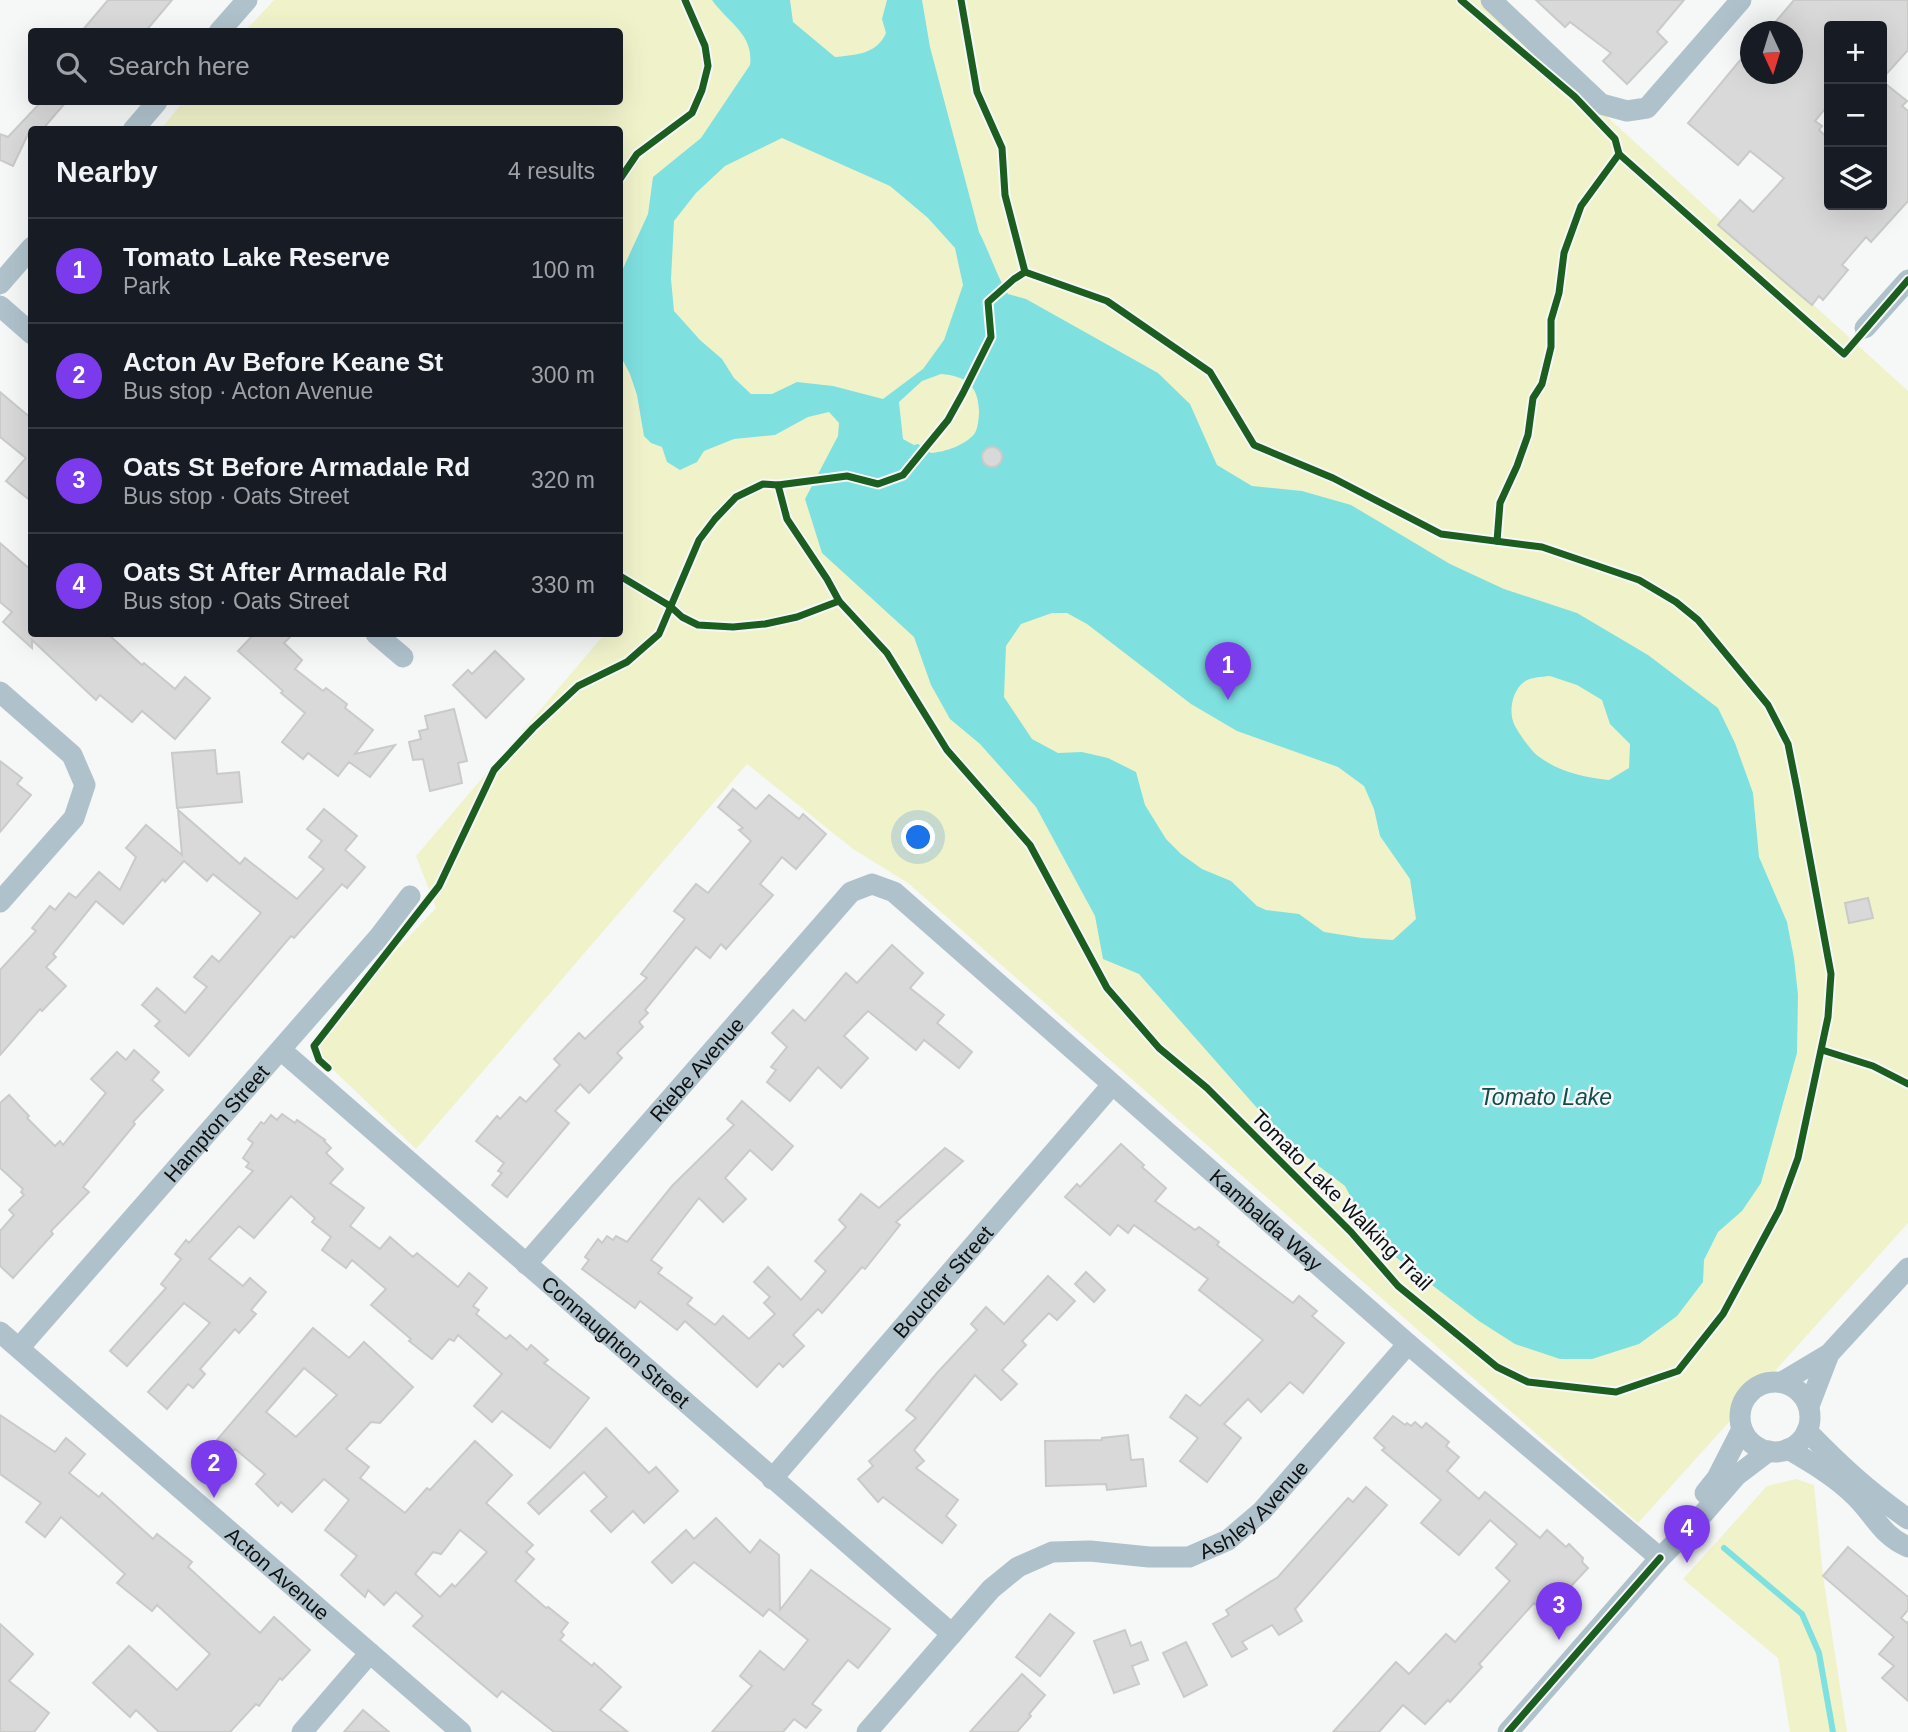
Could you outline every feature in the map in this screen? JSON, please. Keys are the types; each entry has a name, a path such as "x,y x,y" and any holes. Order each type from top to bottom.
{"street":[{"path":"222,28 247,0"},
{"path":"1491,0 1601,104 1627,111 1647,108 1741,0"},
{"path":"136,126 154,105"},
{"path":"0,284 28,252"},
{"path":"1865,328 1908,280"},
{"path":"0,306 28,330"},
{"path":"380,637 403,657"},
{"path":"0,692 72,755 85,786 74,818 0,902"},
{"name":"Kambalda Way","path":"872,884 894,892 1408,1345 1660,1558"},
{"name":"Riebe Avenue","path":"526,1264 852,892 872,884"},
{"name":"Hampton Street","path":"19,1348 378,938 410,896"},
{"name":"Connaughton Street","path":"281,1050 951,1634"},
{"name":"Boucher Street","path":"772,1479 1112,1085"},
{"path":"1782,1382 1829,1353 1908,1268"},
{"name":"Acton Avenue","path":"0,1332 461,1732"},
{"name":"Ashley Avenue","path":"867,1732 991,1589 1018,1567 1052,1552 1090,1551 1149,1557 1189,1557 1228,1539 1262,1511 1408,1345"},
{"path":"1508,1732 1660,1558 1736,1476 1778,1450 1796,1445 1810,1423 1809,1406 1829,1353"},
{"path":"1809,1406 1799,1391 1782,1382 1761,1385 1745,1398 1740,1418 1742,1429 1752,1443 1778,1450 1824,1470 1856,1497 1892,1539 1908,1547"},
{"path":"1660,1558 1685,1517 1717,1478 1742,1429"},
{"path":"1807,1431 1837,1463 1879,1499 1908,1519"},
{"path":"302,1732 370,1653"}],"green space":[{"path":"274,0 1479,0 1908,391 1908,1223 1638,1523 908,883 853,849 747,764 416,1149 325,1062 318,1052 316,1035 436,908 416,856 602,637 623,637 623,126 163,126 181,105 623,105 623,28 248,28"},
{"path":"1796,1479 1814,1485 1823,1576 1847,1732 1790,1732 1778,1658 1683,1579 1767,1486"}],"water":[{"name":"Tomato Lake","path":"712,0 790,0 793,22 835,57 851,55 865,52 882,40 886,33 882,19 887,0 922,0 930,47 979,232 1008,294 1026,299 1158,373 1190,404 1217,465 1252,486 1302,491 1351,505 1450,564 1504,589 1577,613 1648,655 1718,708 1735,743 1753,793 1759,857 1787,922 1798,995 1797,1053 1761,1183 1742,1211 1718,1232 1704,1260 1703,1282 1677,1316 1639,1344 1592,1359 1560,1359 1515,1344 1479,1321 1385,1249 1363,1220 1345,1186 1287,1142 1139,974 1103,959 1095,916 1036,807 980,744 950,719 931,685 914,637 822,553 805,499 838,436 839,423 829,412 808,417 775,435 734,439 704,451 697,462 680,470 667,462 662,447 651,443 644,436 637,395 623,361 623,268 648,214 653,177 701,138 750,65 748,45 738,29","holes":["782,138 890,186 928,218 955,248 963,285 944,340 923,369 883,399 833,386 797,382 772,394 751,394 734,378 722,359 700,340 674,311 671,279 674,221 696,193 725,166","941,374 964,380 973,388 978,402 979,419 975,433 966,441 955,447 931,453 918,444 914,445 903,439 899,402 922,381","1052,613 1067,613 1087,624 1191,704 1237,731 1338,767 1364,786 1374,809 1380,836 1410,879 1416,919 1393,940 1362,938 1324,932 1299,914 1266,910 1257,906 1231,881 1202,869 1166,839 1145,805 1136,772 1108,758 1082,752 1058,753 1032,739 1004,697 1006,646 1021,624","1550,676 1577,685 1602,700 1610,724 1630,744 1629,768 1609,780 1590,777 1554,766 1532,750 1513,721 1513,700 1524,682"]}],"building":[{"path":"108,0 172,0 148,28 84,28"},
{"path":"1536,0 1684,0 1657,32 1667,42 1627,84 1603,61 1611,53 1570,22 1565,27"},
{"path":"1794,0 1908,0 1908,50 1887,73 1887,21 1824,21 1824,110 1815,121 1822,126 1819,130 1824,134 1824,210 1887,210 1887,85 1907,101 1902,106 1908,111 1908,201 1871,242 1866,237 1842,265 1848,270 1823,300 1819,296 1812,305 1718,225 1740,200 1753,212 1784,178 1750,151 1738,165 1688,123 1740,60 1740,84 1803,84 1803,21 1776,21"},
{"path":"38,105 63,105 45,126 28,126 28,134 13,166 0,160 0,134 8,137"},
{"path":"0,392 28,416 28,499 6,481 26,458 0,437"},
{"path":"992,447 999,450 1002,457 999,464 992,467 985,464 982,457 985,450"},
{"path":"0,543 28,568 28,637 111,637 142,665 144,663 175,689 185,677 210,698 175,739 142,711 132,722 100,695 96,700 32,640 32,648 3,622 12,612 0,602"},
{"path":"251,637 290,637 284,643 302,660 295,669 323,691 326,688 347,704 345,708 373,730 355,754 395,745 370,777 349,762 338,776 308,753 303,759 282,742 305,713 238,651"},
{"path":"495,651 524,679 486,718 453,685 468,670 472,674"},
{"path":"454,709 467,761 458,763 462,783 430,791 423,759 413,760 409,742 421,739 419,731 428,729 425,716"},
{"path":"215,750 217,774 239,772 242,802 177,808 172,753"},
{"path":"0,761 22,778 17,784 31,795 0,832"},
{"path":"733,789 756,809 769,795 799,819 803,814 826,834 796,869 782,857 760,884 773,895 726,949 721,944 710,958 696,947 645,1010 648,1013 639,1022 643,1027 617,1053 622,1058 589,1093 580,1084 555,1111 569,1123 507,1197 492,1185 502,1173 498,1171 504,1163 476,1141 497,1116 500,1119 520,1097 526,1102 560,1065 554,1059 579,1033 585,1039 647,978 641,974 685,919 674,911 696,884 708,893 751,841 739,830 743,828 718,807"},
{"path":"324,809 357,836 345,850 365,867 347,888 342,884 294,938 291,936 189,1056 155,1026 160,1021 142,1005 157,988 185,1013 207,987 194,977 212,956 219,962 261,913 213,874 207,881 184,861 165,882 163,879 123,924 96,901 53,954 56,957 46,967 66,986 42,1011 40,1009 0,1055 0,970 36,931 32,928 50,906 55,910 69,893 76,898 99,872 120,890 136,857 126,848 146,825 182,855 178,810 240,864 245,858 297,899 324,869 309,857 322,841 307,829"},
{"path":"1868,898 1873,918 1849,923 1845,903"},
{"path":"892,945 923,973 910,988 944,1015 937,1023 972,1052 959,1068 924,1040 916,1050 868,1011 844,1036 868,1058 841,1088 818,1067 790,1101 767,1082 776,1070 771,1067 787,1047 772,1033 793,1010 805,1021 846,973 857,983"},
{"path":"134,1050 159,1072 152,1080 163,1090 133,1122 135,1124 83,1187 89,1192 51,1231 53,1234 13,1278 0,1266 0,1231 14,1215 9,1210 24,1195 21,1192 23,1189 0,1168 0,1103 9,1095 55,1146 60,1141 63,1145 106,1093 91,1079 117,1052 126,1060"},
{"path":"742,1101 793,1146 772,1170 750,1150 725,1178 746,1199 723,1222 699,1198 651,1260 662,1268 658,1273 692,1298 687,1304 715,1325 723,1316 749,1339 775,1314 764,1303 770,1297 754,1282 768,1267 801,1300 826,1271 815,1261 846,1227 839,1220 861,1194 879,1208 945,1148 963,1161 896,1222 900,1225 865,1269 862,1267 822,1313 818,1309 793,1335 804,1346 783,1367 779,1363 757,1387 685,1321 677,1330 640,1301 635,1308 582,1269 589,1260 585,1257 598,1239 602,1243 607,1236 613,1240 616,1236 627,1242 672,1186 734,1125 727,1119"},
{"path":"282,1114 295,1123 297,1120 325,1140 331,1148 326,1153 343,1169 330,1183 364,1208 350,1226 380,1249 390,1237 413,1257 417,1253 458,1287 469,1273 487,1288 473,1306 479,1310 476,1314 506,1339 510,1335 527,1350 531,1345 548,1360 544,1363 589,1398 550,1448 502,1411 492,1422 474,1406 502,1374 458,1335 454,1341 449,1339 432,1359 409,1341 411,1339 371,1305 386,1289 352,1260 346,1268 322,1250 331,1237 312,1222 315,1218 291,1196 254,1238 239,1226 209,1259 243,1286 250,1278 266,1292 251,1310 256,1314 239,1333 235,1329 200,1369 205,1374 193,1388 188,1384 167,1409 148,1392 210,1323 184,1303 127,1366 110,1351 166,1288 161,1284 181,1259 175,1254 186,1240 189,1243 253,1171 246,1167 249,1163 243,1158 253,1143 248,1139 261,1122 264,1124 271,1115 277,1120"},
{"path":"1121,1144 1166,1188 1155,1201 1195,1230 1199,1227 1219,1242 1217,1245 1293,1303 1299,1296 1317,1311 1312,1316 1344,1343 1303,1393 1290,1382 1261,1412 1248,1399 1224,1424 1241,1438 1207,1482 1180,1461 1198,1438 1170,1417 1186,1395 1200,1406 1263,1340 1199,1290 1208,1279 1134,1225 1128,1233 1118,1225 1110,1235 1065,1197 1077,1184 1080,1187"},
{"path":"1086,1272 1105,1290 1094,1302 1075,1284"},
{"path":"1048,1276 1075,1301 1057,1320 1049,1313 1022,1341 1026,1345 1002,1370 1017,1384 1001,1400 975,1375 914,1450 924,1461 916,1468 958,1500 946,1516 956,1525 942,1543 883,1497 878,1502 858,1479 873,1466 869,1461 916,1418 906,1410 977,1330 971,1324 986,1307 1004,1324"},
{"path":"313,1328 349,1358 364,1342 413,1387 380,1423 371,1422 346,1449 369,1467 360,1478 405,1513 475,1441 512,1475 486,1503 533,1545 526,1552 534,1559 515,1581 568,1623 561,1632 564,1635 560,1640 592,1666 594,1663 621,1687 600,1710 628,1732 554,1732 502,1691 497,1697 413,1626 423,1616 396,1592 384,1605 368,1590 365,1597 341,1575 357,1556 325,1530 349,1500 324,1479 292,1512 281,1502 278,1506 256,1484 265,1474 235,1449 225,1460 210,1448","holes":["304,1368 337,1395 296,1437 266,1412","460,1530 487,1552 455,1587 452,1584 440,1597 415,1574 433,1552 441,1554"]},
{"path":"0,1415 55,1452 66,1438 85,1454 69,1473 99,1497 102,1493 153,1539 157,1534 192,1562 188,1567 260,1633 274,1617 310,1650 282,1680 280,1678 259,1706 256,1704 230,1732 159,1732 136,1710 130,1717 93,1683 129,1646 177,1690 210,1654 157,1605 152,1611 117,1583 125,1574 61,1517 45,1537 26,1522 41,1503 0,1474"},
{"path":"1393,1416 1405,1425 1407,1423 1411,1426 1415,1422 1422,1428 1426,1423 1449,1442 1446,1446 1459,1457 1447,1471 1479,1499 1485,1492 1540,1538 1547,1530 1566,1547 1569,1544 1583,1558 1582,1562 1588,1568 1545,1614 1534,1603 1479,1664 1482,1667 1450,1702 1448,1700 1425,1724 1403,1705 1379,1732 1333,1732 1396,1662 1409,1674 1446,1634 1455,1642 1510,1581 1496,1568 1517,1544 1490,1520 1459,1555 1421,1523 1441,1500 1382,1450 1385,1448 1374,1438"},
{"path":"606,1428 649,1473 656,1467 678,1491 644,1523 633,1511 611,1532 591,1511 607,1497 584,1472 539,1514 528,1503"},
{"path":"1128,1435 1131,1460 1143,1459 1146,1486 1107,1490 1106,1484 1046,1486 1045,1441 1102,1440"},
{"path":"1366,1487 1387,1505 1295,1609 1302,1621 1279,1635 1272,1625 1242,1642 1247,1649 1232,1657 1213,1624 1229,1615 1226,1610 1278,1577 1348,1498 1353,1502"},
{"path":"716,1518 750,1553 760,1540 779,1555 780,1610 811,1570 890,1629 858,1668 848,1660 812,1704 821,1710 806,1728 794,1719 783,1732 712,1732 752,1686 740,1676 760,1651 784,1670 808,1640 769,1609 763,1616 694,1562 672,1583 652,1562 686,1530 694,1539"},
{"path":"1848,1547 1908,1597 1908,1610 1901,1618 1908,1622 1908,1701 1882,1678 1894,1666 1879,1654 1894,1637 1823,1576"},
{"path":"1050,1614 1074,1633 1040,1676 1016,1657"},
{"path":"0,1624 33,1654 9,1681 49,1713 34,1732 0,1732"},
{"path":"1125,1630 1131,1646 1141,1642 1148,1660 1132,1666 1139,1684 1114,1693 1094,1641"},
{"path":"1186,1642 1207,1685 1184,1697 1163,1653"},
{"path":"1022,1674 1045,1695 1017,1732 970,1732"},
{"path":"363,1710 389,1732 344,1732"}],"waterway":[{"path":"1724,1548 1802,1614 1819,1653 1833,1732"}],"cycle path":[{"path":"623,175 637,154 692,113 702,90 708,66 705,46 685,0"},
{"path":"961,0 977,92 1002,148 1005,195 1025,272"},
{"path":"1461,0 1575,97 1615,139 1619,154 1844,354 1908,280"},
{"path":"1497,541 1500,503 1528,435 1533,398 1542,384 1551,347 1551,320 1559,293 1564,253 1581,206 1619,154"},
{"name":"Tomato Lake Walking Trail","path":"623,578 698,625 733,627 765,624 797,617 839,601 887,653 947,750 1030,845 1107,988 1159,1048 1207,1088 1351,1232 1398,1286 1497,1367 1528,1382 1616,1392 1678,1371 1723,1314 1779,1210 1798,1158 1828,1017 1831,974 1797,789 1788,744 1768,705 1698,620 1676,602 1639,580 1542,547 1441,534 1333,478 1254,445 1210,372 1107,301 1025,272"},
{"path":"328,1068 319,1060 314,1046 439,886 494,770 533,728 578,686 627,662 659,634 699,540 736,497 763,484 778,485 847,476 878,484 903,475 948,420 991,337 988,302 1025,272"},
{"path":"778,485 787,519 839,601"},
{"path":"1822,1050 1873,1066 1908,1084"},
{"path":"1508,1732 1660,1558"}],"place":[{"name":"Tomato Lake Reserve","path":"1228,700"},
{"name":"Acton Av Before Keane St","path":"214,1498"},
{"name":"Oats St After Armadale Rd","path":"1687,1563"},
{"name":"Oats St Before Armadale Rd","path":"1559,1640"}]}
